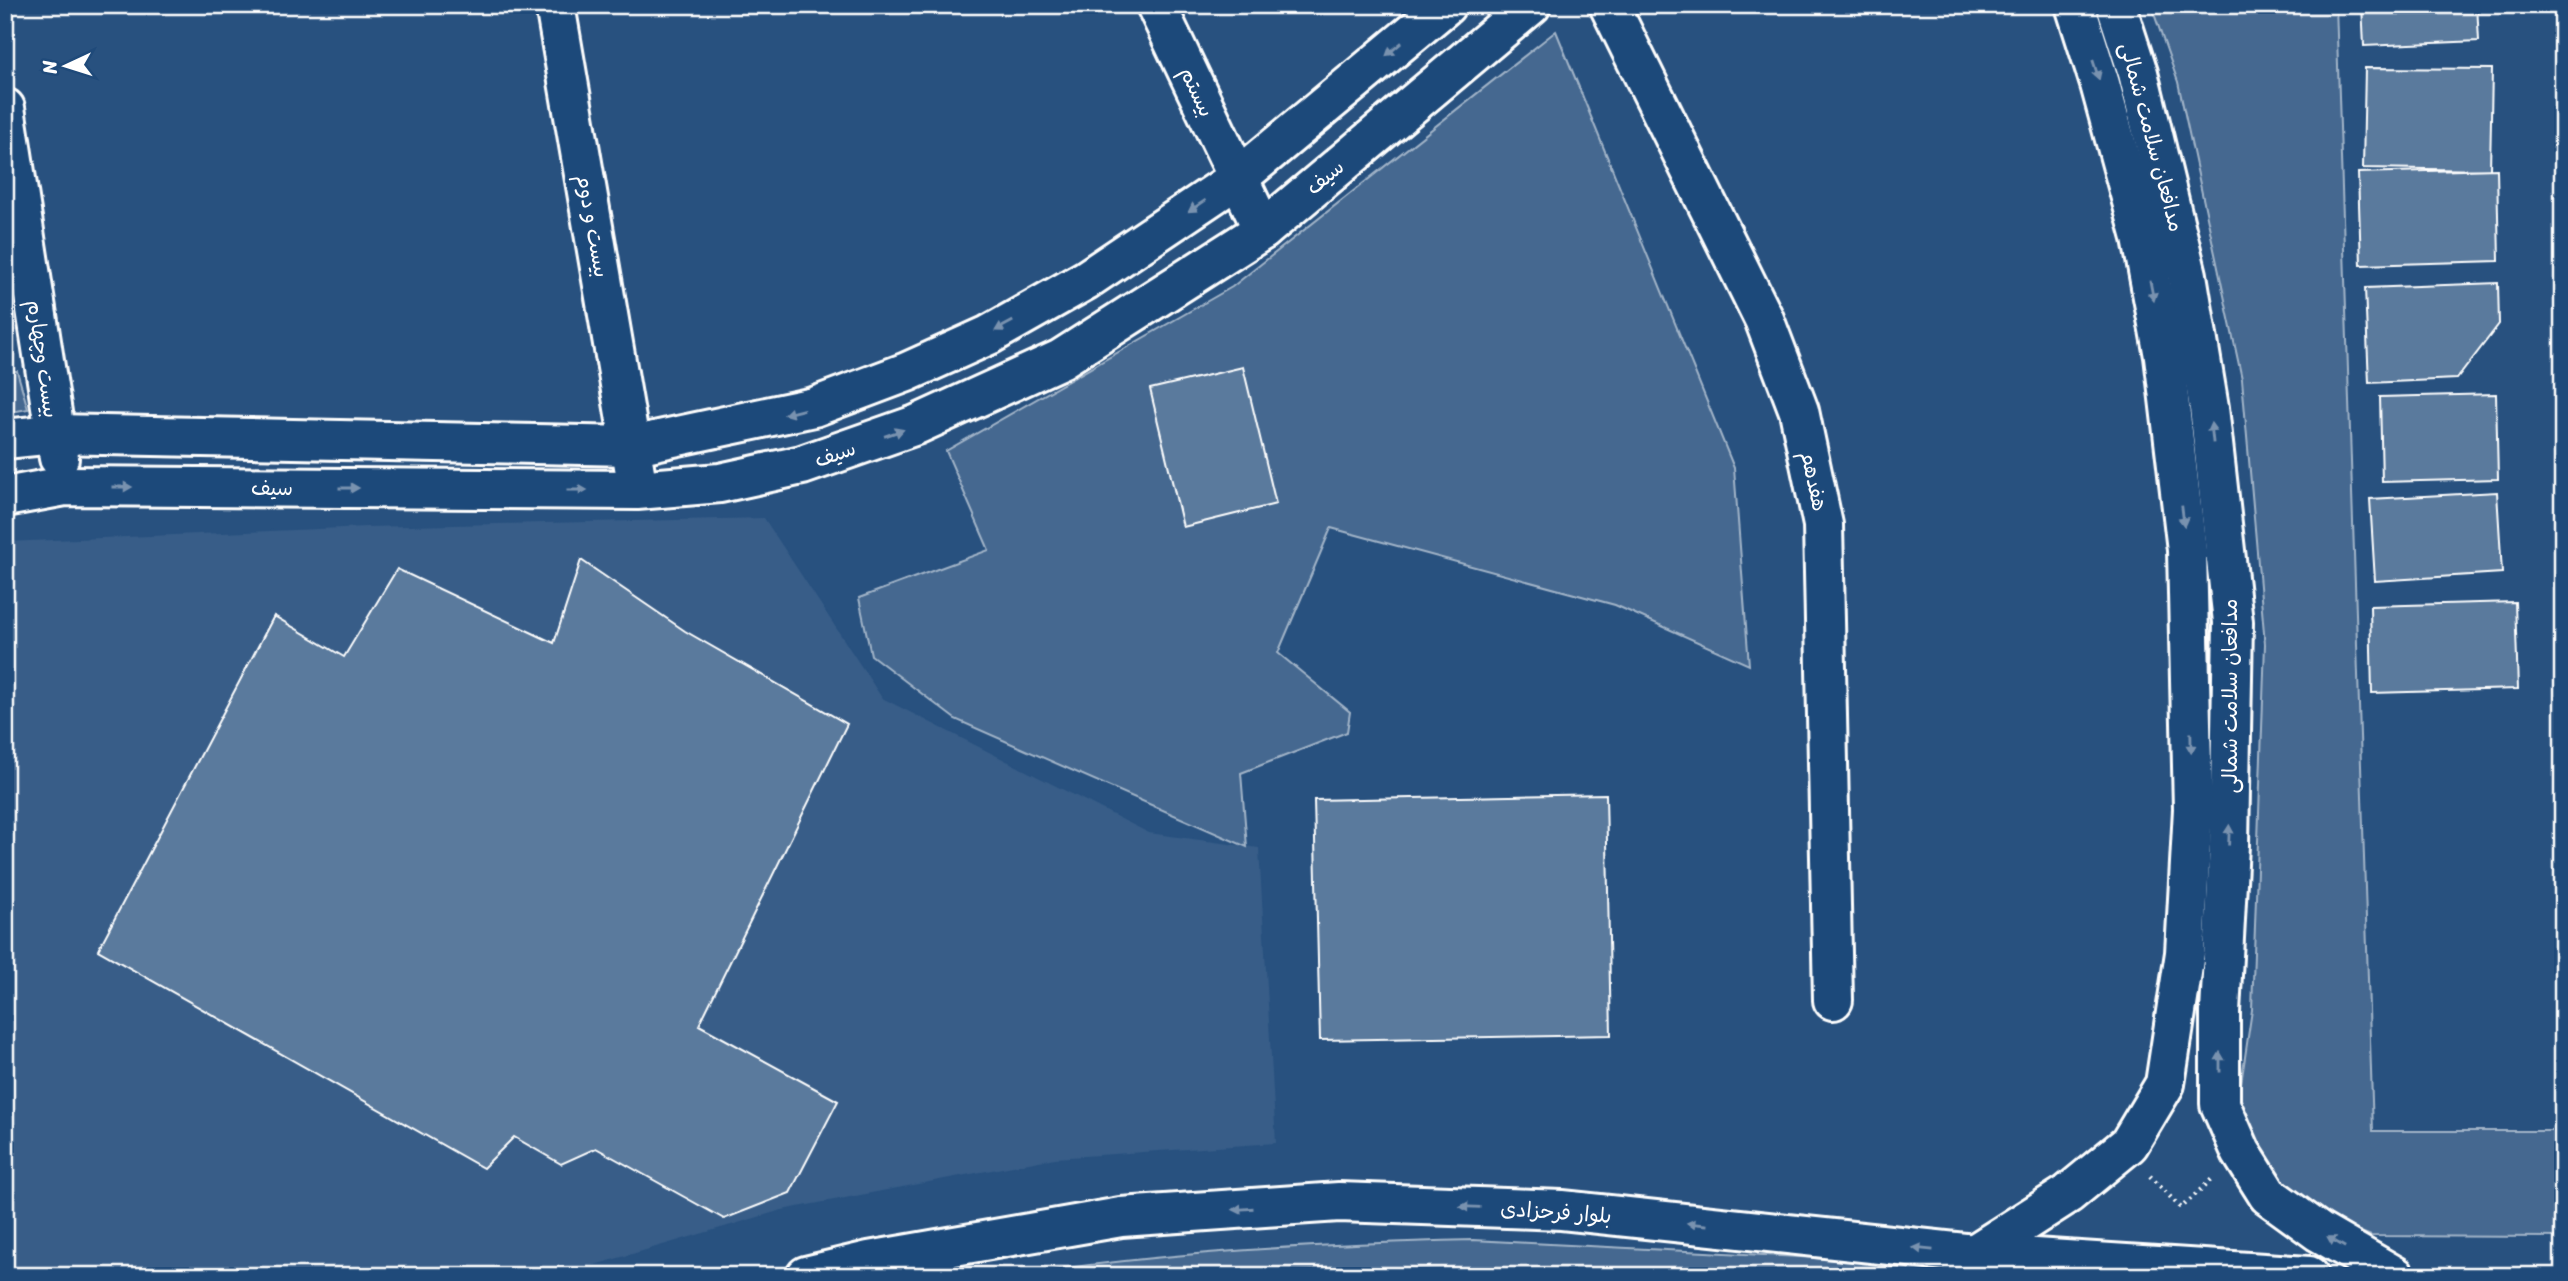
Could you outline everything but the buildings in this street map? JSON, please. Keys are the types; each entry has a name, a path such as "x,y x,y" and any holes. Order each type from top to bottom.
{"street":[{"name":"بیست و دوم","path":"555,5 638,490"},
{"name":"بیستم","path":"1156,5 1263,230"},
{"path":"5,439 54,434 631,446 814,407 907,372 989,335 1086,280 1238,178 1446,5"},
{"name":"سیف","path":"5,497 65,486 638,490 720,483 803,465 916,425 1061,359 1263,230 1531,5"},
{"name":"هفدهم","path":"1609,5 1764,319 1799,411 1823,525 1833,1000"},
{"name":"مدافعان سلامت شمالی","path":"1973,1254 2068,1194 2129,1144 2165,1084 2185,953 2193,808 2185,537 2164,356 2142,238 2100,84 2075,5"},
{"name":"مدافعان سلامت شمالی","path":"2116,5 2138,73 2187,275 2209,408 2233,622 2229,845 2220,1012 2220,1104 2241,1152 2268,1195 2319,1233 2395,1276"},
{"name":"بیست وچهارم","path":"5,108 54,434 65,486"},
{"name":"بلوار فرحزادی","path":"806,1276 869,1261 1121,1217 1339,1202 1562,1210 1973,1254 2309,1276"}],"path":[{"path":"2148,1173 2181,1208 2221,1172"}],"shaded area":[{"path":"2151,5 2336,5 2373,1131 2563,1131 2563,1237 2371,1236 2319,1215 2281,1190 2237,1111 2252,1010 2265,644 2242,379 2178,82"},
{"path":"1556,31 1734,468 1749,665 1615,605 1331,528 1278,653 1350,712 1347,732 1241,773 1247,847 955,719 871,655 859,598 989,550 946,451 1232,287"},
{"path":"5,371 17,371 28,409 5,413"},
{"path":"764,518 882,698 1149,833 1259,848 1276,1143 1055,1158 782,1210 557,1276 5,1276 5,542 365,527"},
{"path":"1473,1240 1801,1257 2028,1276 1622,1276 1371,1268 1201,1276 1011,1276 1241,1250"}]}
